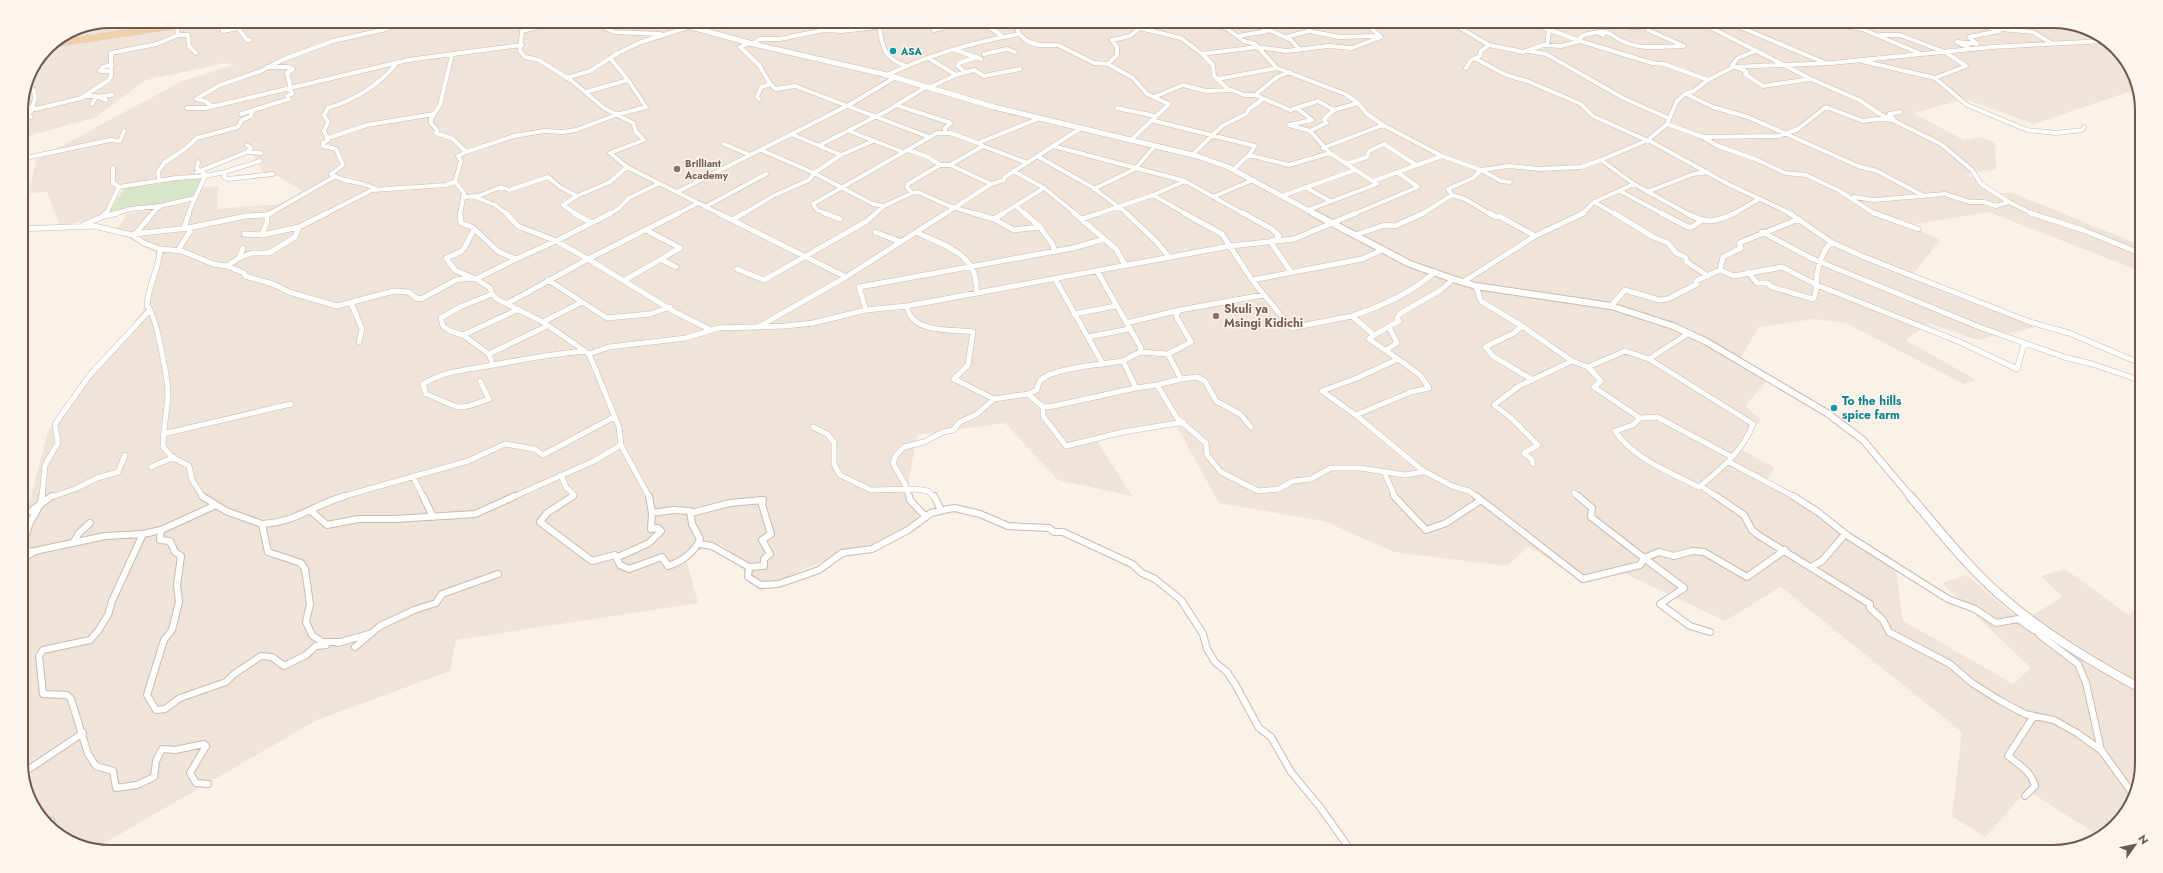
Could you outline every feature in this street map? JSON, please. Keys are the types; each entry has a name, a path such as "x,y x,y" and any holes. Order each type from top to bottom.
{"main road":[{"path":"64,42 147,28"}],"street":[{"path":"176,28 178,35"},
{"path":"222,28 223,31 238,28 247,40 250,40"},
{"path":"212,106 196,99 220,85 257,73 284,59 333,41 388,28"},
{"path":"534,28 522,31 522,45 520,51 525,57 539,60 586,92 616,115 632,123 636,132 644,140 610,152 626,167 846,277"},
{"path":"605,28 614,32 661,34"},
{"path":"566,78 597,68 610,58 661,34 685,28"},
{"path":"693,28 887,75 927,88 1040,118 1192,155 1233,170 1332,224 1410,264 1476,286 1611,306 1673,326 1689,333 1827,413 1863,440 1966,561 2000,595 2034,622 2074,649 2135,685"},
{"path":"701,30 705,28"},
{"path":"906,66 890,60 886,56 879,28 824,30 780,39 760,39 740,47 760,65 769,82 775,89 794,86 849,105 929,137"},
{"path":"934,30 942,28"},
{"path":"991,28 1002,36"},
{"path":"1017,28 1019,34 1035,44 1058,45 1094,63 1108,64 1133,78 1142,90 1169,104 1131,140"},
{"path":"1108,64 1116,55 1117,47 1112,40 1130,36 1140,28 1181,38 1213,64 1214,76 1228,89 1244,95 1255,96 1290,110 1298,109 1318,101 1334,110"},
{"path":"1226,28 1257,47 1277,68"},
{"path":"1238,36 1252,32 1266,32 1267,31 1265,28 1286,37 1300,50"},
{"path":"1370,28 1379,36"},
{"path":"1461,28 1489,45 1516,52 1529,51 1546,54 1623,98 1668,118"},
{"path":"1543,28 1652,62 1664,64 1708,80"},
{"path":"1529,51 1532,48 1547,45 1561,46 1579,40 1584,35 1605,31 1625,43 1635,46 1684,46 1648,30 1649,28"},
{"path":"1711,28 1782,65 1859,100 1946,148 1972,170 1980,184 1991,189 2009,202 2028,212 2083,230 2135,251"},
{"path":"1742,28 1823,63"},
{"path":"1860,28 1884,36 1900,35 1944,52 1966,66 1935,78"},
{"path":"1999,28 2029,30 2044,37 2051,43"},
{"path":"1972,50 1957,42 1977,44 1968,37 2004,29"},
{"path":"1286,37 1309,31 1329,34 1339,38 1379,36"},
{"path":"1547,45 1549,31"},
{"path":"1598,32 1604,35"},
{"path":"887,75 906,66 956,50 1002,36 1019,34"},
{"path":"1876,34 1889,42 1921,54"},
{"path":"28,107 33,107 36,109 51,106 84,96 109,80 112,65 111,53 152,45 175,38 178,35 188,35 189,46 196,53"},
{"path":"1202,54 1257,47 1286,51 1329,46 1352,48 1364,42 1381,37 1379,36"},
{"path":"1535,236 1499,216 1496,217 1465,199 1452,195 1448,189 1473,178 1482,170 1509,166 1539,168 1581,167 1601,160 1647,140 1667,124 1668,118 1677,101 1686,94 1694,91 1708,80 1733,67 1823,63 2051,43 2097,41"},
{"path":"187,108 212,106 408,60 522,45"},
{"path":"1466,68 1471,60 1480,56 1481,51 1489,45"},
{"path":"965,72 958,64 968,59 1007,49 1015,52"},
{"path":"956,50 978,57"},
{"path":"1733,67 1732,64 1738,58 1755,51"},
{"path":"984,54 988,56"},
{"path":"452,55 440,105 431,118 431,123 437,130 436,133 453,138 466,152"},
{"path":"455,182 461,161 458,156 466,152 514,136 544,131 563,132 576,130 616,115 646,107 638,93 610,58"},
{"path":"930,59 956,75"},
{"path":"1476,59 1506,75 1533,83 1581,104 1593,116 1647,140 1759,199 1792,214 1831,242 1894,270 1972,298 2030,322 2069,333 2135,361"},
{"path":"1860,60 1935,78 1967,105 2027,130 2056,133 2082,130 2084,127"},
{"path":"328,138 324,131 328,122 324,115 328,108 350,101 386,76 396,64"},
{"path":"110,71 100,71 103,67 112,65"},
{"path":"241,114 252,112 264,106 289,99 287,96 292,94 287,73 293,69 288,67 267,67"},
{"path":"1733,67 1747,72 1745,74 1762,86 1811,79"},
{"path":"1218,79 1277,68 1292,72 1345,94 1358,103 1367,114 1383,125 1442,156 1458,163 1482,170 1501,181 1510,182"},
{"path":"820,146 927,88 956,75 974,70 984,76 1020,69"},
{"path":"1255,96 1261,88 1281,74 1292,72"},
{"path":"677,192 849,105 894,78"},
{"path":"586,92 628,80"},
{"path":"759,99 757,96 761,87 768,85 769,82"},
{"path":"1154,97 1182,85 1206,91 1228,89"},
{"path":"28,116 33,107 35,99 34,90"},
{"path":"1686,94 1713,106 1748,117 1858,166 1877,171 1922,195"},
{"path":"84,96 112,96"},
{"path":"96,97 106,100"},
{"path":"92,104 96,97"},
{"path":"1192,155 1222,126 1246,114 1263,99"},
{"path":"1310,131 1326,123 1324,119 1334,110 1358,103"},
{"path":"896,105 951,123 945,128 945,132"},
{"path":"1703,137 1769,137 1785,134 1798,129 1826,107 1864,121 1878,119 1894,120"},
{"path":"1117,108 1156,116"},
{"path":"1298,109 1312,120 1289,125 1310,131 1318,138 1324,148 1330,153 1377,184 1308,210"},
{"path":"159,180 158,172 161,167 185,150 191,142 202,136 238,127 242,120 251,116 252,112"},
{"path":"1894,120 1889,114 1900,112"},
{"path":"377,190 368,184 353,183 334,177 330,174 343,165 341,157 336,149 323,146 323,143 328,140 328,138 348,128 434,114"},
{"path":"978,142 1003,134 1040,118"},
{"path":"1151,120 1255,146 1249,156 1233,170"},
{"path":"1667,124 1703,137 1727,150 1755,159 1785,173 1806,175 1838,190 1877,215 1883,215 1901,224 1918,229"},
{"path":"1324,148 1342,142 1358,133 1383,125"},
{"path":"757,327 846,277 991,184 1004,180 1025,162 1081,128"},
{"path":"28,158 110,140 120,141 124,131"},
{"path":"849,131 903,152"},
{"path":"840,219 817,210 813,204 842,186 937,133 945,132 978,142 983,146 1025,162"},
{"path":"791,134 841,155"},
{"path":"732,220 773,196 809,180 814,172 841,155 873,141"},
{"path":"724,144 750,155"},
{"path":"1346,164 1367,157 1367,153 1372,148 1384,144 1416,165"},
{"path":"184,177 247,152 251,148 247,145"},
{"path":"950,165 983,146"},
{"path":"1053,146 1135,169 1164,174 1185,181 1215,196 1272,230 1279,236 1272,244 1291,272"},
{"path":"1094,189 1135,169 1155,146"},
{"path":"761,150 814,172 873,204 884,206"},
{"path":"908,150 928,157 940,165"},
{"path":"247,152 261,153"},
{"path":"1249,156 1289,165 1330,153"},
{"path":"1037,156 1075,174 1145,228 1169,257"},
{"path":"1373,181 1442,156"},
{"path":"1601,160 1647,192 1701,221 1710,222 1727,217 1759,199"},
{"path":"113,168 113,183 119,187 159,180 205,176 225,172 240,166 260,161"},
{"path":"198,162 196,166 199,172 205,176"},
{"path":"912,193 907,186 908,184 940,165 950,165 991,184"},
{"path":"590,222 563,206 577,196 610,182 626,167"},
{"path":"1282,196 1355,170"},
{"path":"1013,171 1044,188 1106,239 1116,249 1124,264"},
{"path":"225,172 224,177 228,179 273,174"},
{"path":"480,381 488,399 463,407 457,407 440,398 426,394 423,389 424,384 442,373 493,365 522,358 587,353 616,345 686,338 711,330 813,323 866,310 907,306 1098,271 1124,264 1230,246 1294,239 1418,187 1397,172"},
{"path":"1647,192 1694,174 1708,172"},
{"path":"705,206 766,174"},
{"path":"205,176 194,198 193,208 184,223 186,228 190,231 178,249 213,264 227,266 244,273 246,276 280,286 290,292 332,305 344,305 394,291 409,292 416,298 421,299 461,278 474,278 556,241 590,222 618,209 620,204 628,199 658,184"},
{"path":"28,229 82,225 134,234 186,228 246,216 267,215 294,198 334,177"},
{"path":"464,197 475,197 501,187 509,190 548,177 560,187 577,196"},
{"path":"1215,196 1253,180"},
{"path":"1082,219 1153,195 1185,181"},
{"path":"244,234 262,235 299,227 372,190 446,185 455,182"},
{"path":"455,182 463,192 464,197 460,212 461,223 474,230 479,236 485,238 491,246 516,260"},
{"path":"1463,282 1535,236 1586,212 1594,202 1634,184"},
{"path":"106,216 110,208 110,201 119,187"},
{"path":"1306,187 1330,201"},
{"path":"994,219 1044,188"},
{"path":"1620,191 1688,227 1692,227 1701,221"},
{"path":"737,269 764,280 847,231 867,221 884,206 912,193 918,192 954,207 994,219 1014,230 1040,227"},
{"path":"1847,196 1866,200 1951,194 1974,203 1981,202 1992,206 2009,202"},
{"path":"1153,195 1222,234 1263,295 1291,328 1352,316 1389,303 1426,282 1435,272"},
{"path":"1355,235 1385,225 1395,226 1424,213 1452,195"},
{"path":"475,197 506,213 518,226 524,227 556,241 711,330"},
{"path":"82,225 130,209 160,206 194,198"},
{"path":"1594,202 1668,243 1676,253 1685,257 1687,262 1708,276"},
{"path":"508,303 548,280 698,203"},
{"path":"134,234 160,206"},
{"path":"1016,206 1040,227 1053,245 1054,251"},
{"path":"262,235 267,215"},
{"path":"1720,270 1723,256 1741,248 1738,243 1762,232 1799,219"},
{"path":"227,266 239,258 252,253 269,253 295,237 299,227"},
{"path":"474,230 468,239 467,247 462,252 446,258 455,270 474,278 478,282 490,288 492,294 497,299 508,303 545,324 587,353 603,384 619,427 621,445 649,496 652,513 651,529 658,528 661,531 660,534 635,553 618,557 615,555 592,561 540,522 547,513 572,498 574,495 566,487 561,475"},
{"path":"626,280 680,248 646,230"},
{"path":"875,232 901,242"},
{"path":"916,232 957,254 973,266 977,279 976,293"},
{"path":"1762,232 1820,262 2024,344 2092,364 2135,380"},
{"path":"134,234 144,243 160,249 182,250"},
{"path":"866,310 858,288 859,287 1054,251 1106,239"},
{"path":"1748,272 1757,283 1767,284 1772,287 1813,299 1817,285 1817,274 1824,249 1831,242"},
{"path":"239,258 243,248"},
{"path":"160,249 159,265 148,290 147,306 156,326 168,394 163,434 164,447 174,458 189,466 190,474 198,494 202,499 216,505 222,510 246,516 262,524 280,523 311,511 331,500 468,461 505,444 535,449 543,455 614,417"},
{"path":"1252,280 1362,259 1382,250"},
{"path":"662,260 676,267"},
{"path":"1611,306 1625,290 1659,300 1668,299 1697,284 1696,280 1720,270 1734,276 1748,272 1782,267 1817,285 1960,342 2017,369 2024,344"},
{"path":"1098,271 1116,306 1141,348 1140,352"},
{"path":"1055,279 1103,364"},
{"path":"1356,415 1411,392 1429,388 1428,382 1421,375 1370,340 1374,335 1399,321 1397,318 1401,314 1441,290 1454,279"},
{"path":"548,280 607,318 612,319 650,314 670,307"},
{"path":"1476,286 1481,301 1522,326 1572,361 1588,367 1601,381 1594,387 1640,418 1657,417 1795,497 1818,512 1845,534 1948,599 1976,609 1996,623 2018,619 2034,630 2038,635 2068,654 2078,665 2086,684 2093,724 2102,751 2131,791"},
{"path":"492,294 460,306 441,318 443,326 450,331 463,335 489,354 493,365"},
{"path":"1126,323 1180,310 1263,295"},
{"path":"489,354 582,302"},
{"path":"351,303 362,329 359,342"},
{"path":"344,305 354,309"},
{"path":"907,306 907,311 913,319 922,325 974,332 968,366 954,379 994,399"},
{"path":"1074,314 1116,306"},
{"path":"463,335 518,309"},
{"path":"28,528 41,504 45,465 58,443 55,424 66,412 90,376 150,310"},
{"path":"926,517 910,500 906,492 907,489 893,463 897,453 908,444 930,439 942,431 953,430 960,422 977,414 994,399 1028,394 1037,390 1038,383 1043,378 1056,372 1088,368 1123,361 1140,352 1168,354 1191,342 1183,331 1177,318 1176,314 1180,310"},
{"path":"1352,316 1374,335"},
{"path":"1522,326 1493,344 1489,344 1486,349 1493,356 1533,380"},
{"path":"1386,350 1397,343 1389,327"},
{"path":"1088,337 1129,329"},
{"path":"1649,358 1689,333"},
{"path":"1588,367 1625,351 1649,358 1752,422 1753,429 1730,459 1701,486"},
{"path":"1168,354 1182,379"},
{"path":"1398,359 1357,378 1322,391 1329,398 1356,415 1423,472 1451,487 1469,491 1583,579 1640,565 1644,558 1659,552 1674,556 1692,551 1704,552 1747,577 1785,550"},
{"path":"1123,361 1136,388"},
{"path":"1533,464 1532,460 1524,453 1538,445 1511,418 1494,405 1499,398 1540,375 1572,361"},
{"path":"1028,394 1043,407 1055,406 1069,402 1108,396 1136,388 1197,377 1205,382 1216,401 1240,414 1251,427"},
{"path":"1157,385 1177,418 1184,422 1206,443 1207,455 1221,472 1258,491 1279,489 1293,481 1310,479 1331,468 1360,468 1405,475 1423,472"},
{"path":"163,434 292,404"},
{"path":"1043,407 1043,416 1066,446 1123,432 1184,422"},
{"path":"1640,418 1637,424 1615,431 1623,443 1645,459 1699,487 1701,486 1744,515 1752,530 1758,536 1785,550 1870,604 1870,608 1883,620 1889,632 1950,664 1972,683 1998,700 2025,714 2054,720 2077,733 2102,751"},
{"path":"813,426 827,434 834,442 834,464 840,475 871,490 907,489 932,493 941,510"},
{"path":"311,511 327,525 358,519 433,517 478,513 594,461 621,445"},
{"path":"28,512 54,495 75,489 97,478 118,472 124,455"},
{"path":"151,467 174,458"},
{"path":"1384,472 1390,488 1398,500 1426,530 1431,531 1481,500"},
{"path":"413,476 433,517"},
{"path":"1574,493 1592,508 1592,517 1684,588 1660,604 1694,627 1703,632 1710,632"},
{"path":"652,513 681,510 690,511 691,513 730,503 758,499 763,500 762,505 771,534 762,540 770,554 764,559 764,566 749,568 712,546 699,544"},
{"path":"28,552 106,536 143,534 161,530 216,505"},
{"path":"749,568 748,577 761,585 778,584 819,570 832,562 842,553 872,549 908,530 931,513 955,508 980,514 1008,526 1050,528 1054,532 1063,532 1090,546 1109,552 1132,564 1181,600 1203,634 1207,649 1215,662 1227,672 1236,684 1259,728 1271,737 1291,772 1347,845"},
{"path":"618,557 620,564 629,569 662,557 668,566 673,565 691,553 699,544 700,539 692,524 691,513"},
{"path":"73,543 79,533 90,523"},
{"path":"262,524 262,534 268,552 294,559 302,563 305,569 310,604 306,622 312,635 322,642 340,642"},
{"path":"161,530 160,540 170,541 175,552 181,556 181,566 175,596 179,602 174,624 172,630 164,640 147,694 157,711 165,709 180,698 226,682 234,674 261,656 272,657 284,666 306,655 316,646 340,642 369,634"},
{"path":"143,534 101,628 92,635 90,640 43,650 39,656 43,694 48,696 67,695 71,699 83,733 88,754 96,766 113,771 116,788 137,785 154,777 156,762 162,749 175,750 204,744 206,746 204,753 190,773 195,783 199,785 208,784"},
{"path":"1811,567 1822,561 1845,534"},
{"path":"28,556 35,551"},
{"path":"356,647 369,634 380,626 414,610 436,603 442,594 498,574"},
{"path":"2034,622 2034,630"},
{"path":"2025,796 2035,786 2034,779 2028,772 2008,756 2034,716"},
{"path":"28,770 83,733"}],"shaded area":[{"path":"110,28 2059,28 2080,32 2103,45 2115,56 2127,74 2132,91 2034,124 1965,99 1913,113 1964,140 1979,137 1995,142 1996,169 1967,174 1998,193 2013,193 2135,243 2135,269 1989,212 1909,225 1940,240 1910,278 2036,327 1977,340 1929,323 1906,340 1976,380 1964,384 1846,323 1814,319 1759,327 1737,363 1766,382 1745,406 1761,420 1737,447 1775,468 1765,482 1895,563 1903,621 2013,684 2031,668 1942,583 1966,575 2022,622 2062,597 2041,576 2065,569 2130,616 2135,608 2135,763 2131,790 2115,817 2095,833 2027,790 1985,837 1952,816 1962,732 1781,587 1725,621 1620,571 1579,579 1529,546 1507,566 1394,552 1324,521 1219,503 1176,425 1096,439 1132,496 1058,480 1005,423 917,435 908,486 921,527 808,567 760,591 721,544 685,554 698,603 456,640 450,671 317,720 102,845 78,839 56,825 42,809 32,790 28,769 28,507 48,432 142,312 159,255 115,231 128,213 188,203 195,188 218,186 217,209 279,204 302,191 278,176 266,178 252,153 188,177 123,184 107,216 60,226 47,192 29,193 36,160 182,81 234,65 225,63 146,80 96,117 28,136 28,104 32,83 48,56 64,42 78,34"}],"green space":[{"path":"204,177 193,198 108,214 124,188 163,180"}],"place":[{"name":"ASA","path":"893,51"},
{"name":"Brilliant Academy","path":"677,169"},
{"name":"Skuli ya Msingi Kidichi","path":"1216,316"},
{"name":"To the hills spice farm","path":"1834,408"}]}
